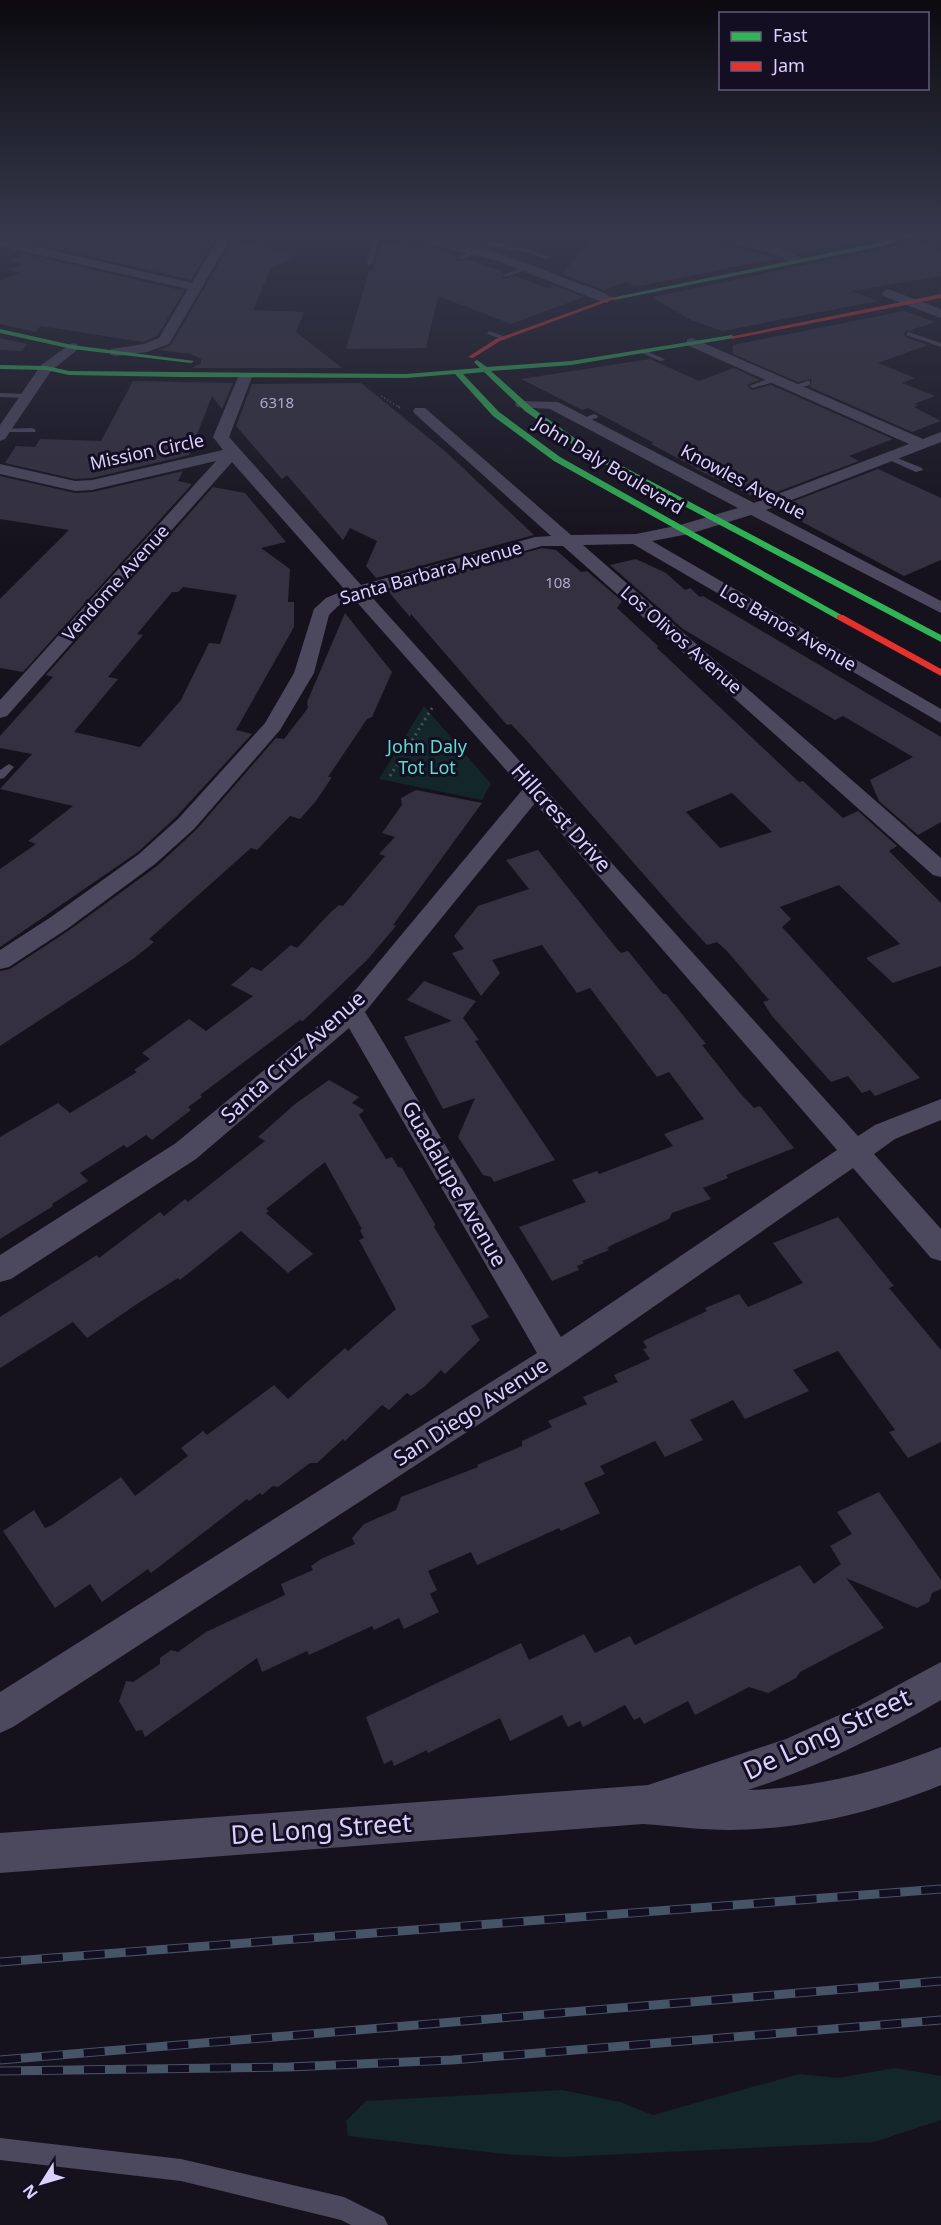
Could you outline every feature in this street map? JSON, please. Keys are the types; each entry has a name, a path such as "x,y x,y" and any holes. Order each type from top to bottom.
{"main road":[{"path":"55,338 116,352 186,360"},
{"path":"458,373 465,357 504,338"},
{"path":"465,357 557,351 670,338"},
{"path":"0,367 46,368 69,373 245,377 458,373 642,351 685,338"},
{"name":"John Daly Boulevard","path":"465,357 488,371 522,404 587,451 941,639"},
{"path":"46,368 80,361 249,361 245,377"},
{"name":"John Daly Boulevard","path":"458,373 480,400 533,443 683,530 941,673"}],"street":[{"path":"116,352 147,348 164,341 166,338"},
{"path":"699,338 774,379 801,385 922,444"},
{"path":"2,434 46,368 72,340"},
{"name":"Hillcrest Drive","path":"245,377 221,437 232,453 355,592 536,789 941,1249"},
{"name":"Knowles Avenue","path":"522,404 553,405 588,418 941,608"},
{"name":"Los Olivos Avenue","path":"420,411 941,870"},
{"name":"Santa Barbara Avenue","path":"0,961 59,923 147,859 186,824 273,726 304,673 320,614 332,602 355,592 542,541 636,539 683,530 754,509 941,437"},
{"name":"Mission Circle","path":"0,469 75,486 92,485 232,453"},
{"name":"Vendome Avenue","path":"0,712 232,453"},
{"name":"Los Banos Avenue","path":"636,539 941,717"},
{"name":"Santa Cruz Avenue","path":"0,1270 186,1150 352,1011 536,789"},
{"name":"Guadalupe Avenue","path":"352,1011 556,1357"},
{"name":"San Diego Avenue","path":"0,1714 556,1357 858,1153 885,1132 941,1109"},
{"name":"De Long Street","path":"643,1804 721,1782 791,1757 872,1719 941,1680"},
{"name":"De Long Street","path":"0,1853 643,1804 730,1810 790,1807 845,1799 904,1782 941,1766"}],"lane":[{"path":"920,338 941,345"},
{"path":"642,351 662,360"},
{"path":"753,386 774,379"},
{"path":"0,394 27,396"},
{"path":"2,434 32,430"},
{"path":"890,457 919,470"},
{"path":"0,765 9,766 0,776"},
{"path":"0,2149 181,2170 344,2209 376,2225"}],"path":[{"path":"374,390 396,407 420,411"},
{"path":"390,776 433,706"}],"green space":[{"name":"John Daly Tot Lot","path":"424,706 491,784 482,800 379,779"},
{"path":"895,2068 941,2076 941,2120 874,2142 561,2157 505,2154 348,2136 346,2121 366,2101 562,2090 620,2102 653,2115 799,2074 838,2078"}],"building":[{"path":"0,338 27,344 22,351 0,350"},
{"path":"116,338 153,338 143,342"},
{"path":"175,338 303,338 342,368 192,368 201,363 201,359 191,354 159,350 171,345"},
{"path":"349,338 428,338 426,348 346,349"},
{"path":"769,338 907,338 928,345 878,363 915,378 902,383 935,396 914,404 918,405 914,407 941,421 912,432 810,387 812,379 798,382 733,354 733,345"},
{"path":"650,359 699,381 734,368 760,380 747,385 752,390 771,385 893,439 849,456 859,461 758,499 694,468 696,468 651,444 654,443 588,408 582,410 521,379"},
{"path":"133,381 233,383 222,409 212,396 189,455 92,478 75,479 5,463 16,446 35,447 40,439 101,441"},
{"path":"361,383 446,452 534,535 376,578 366,566 377,541 350,528 343,540 287,475 282,479 236,426 252,384"},
{"path":"878,469 941,498 941,560 904,576 776,508"},
{"path":"183,471 178,481 192,484 23,672 0,668 0,599 69,530 0,519 0,476 75,493 93,492"},
{"path":"213,487 245,493 286,542 261,548 290,569 288,602 294,602 294,627 236,730 252,734 176,817 138,852 0,947 0,869 36,844 28,841 73,806 0,789 32,754 0,748 0,736 53,677 46,675","holes":["183,587 237,595 220,644 209,643 181,700 140,747 74,732 118,679 108,677 143,635 137,634 172,592 178,592"]},
{"path":"542,548 556,550 581,572 587,571 622,601 617,608 799,782 803,781 843,818 858,811 897,846 889,851 941,903 941,966 893,983 866,958 900,944 839,885 780,907 791,919 782,927 920,1078 875,1096 870,1090 862,1093 848,1076 831,1082 772,1016 763,1002 769,1000 727,951 717,942 707,945 527,741 511,724 507,725 411,614 410,617 388,591","holes":["732,793 772,832 720,848 686,812"]},
{"path":"636,559 666,573 685,590 690,588 700,597 703,596 941,737 941,822 918,835 879,801 870,780 913,757 843,716 835,720 683,629 610,565"},
{"path":"345,613 392,672 372,717 367,719 328,777 332,777 316,801 300,819 290,816 257,850 251,848 149,939 154,942 133,959 0,1046 0,971 10,969 68,931 157,866 196,830 276,738 284,739 308,708 307,702"},
{"path":"416,790 482,803 393,925 396,926 367,960 303,1021 300,1020 200,1095 202,1097 188,1107 191,1110 152,1140 146,1135 127,1148 124,1145 80,1173 88,1181 0,1239 0,1137 58,1103 70,1113 137,1072 134,1070 150,1059 142,1053 189,1019 206,1031 253,996 231,985 252,967 261,971 291,945 297,948 330,913 339,905 343,906 385,856 379,854 395,837 382,833 402,805 401,798"},
{"path":"538,850 617,949 621,953 628,951 663,994 666,994 706,1044 702,1045 740,1093 754,1108 760,1106 794,1148 726,1175 728,1178 703,1188 711,1199 672,1213 669,1219 614,1244 607,1248 609,1250 582,1261 584,1263 577,1266 579,1270 552,1281 519,1227 586,1202 572,1180 597,1171 599,1174 673,1146 664,1134 704,1119 669,1072 657,1077 590,988 577,993 542,945 492,960 500,973 481,996 452,953 464,949 454,936 478,906 529,889 506,860"},
{"path":"424,981 476,1001 463,1018 479,1040 475,1041 555,1160 494,1182 491,1177 483,1175 458,1137 475,1098 443,1109 404,1037 452,1021 407,1000"},
{"path":"329,1080 359,1097 352,1103 364,1110 359,1115 386,1159 392,1157 398,1167 402,1168 435,1224 434,1227 489,1317 471,1326 480,1340 445,1374 441,1370 424,1387 411,1396 407,1393 389,1410 382,1405 345,1441 343,1439 317,1463 310,1463 278,1487 273,1486 262,1495 260,1493 249,1501 247,1499 151,1573 148,1569 102,1602 90,1584 55,1608 3,1531 34,1510 45,1528 52,1525 121,1477 135,1496 188,1456 181,1448 203,1431 207,1435 274,1385 288,1399 345,1348 348,1351 396,1309 359,1240 364,1238 360,1230 362,1229 325,1162 266,1209 269,1211 266,1213 313,1254 288,1273 241,1231 180,1280 178,1278 87,1338 73,1322 0,1368 0,1317 97,1255 99,1258 160,1212 164,1216 185,1199 188,1202 265,1141 258,1137 295,1104"},
{"path":"838,1217 894,1286 889,1288 941,1350 941,1442 908,1458 889,1432 895,1430 838,1351 793,1370 809,1391 745,1419 733,1400 690,1420 703,1440 665,1457 655,1441 600,1466 605,1474 584,1483 600,1513 561,1531 559,1528 477,1565 471,1552 428,1571 437,1590 430,1594 439,1612 404,1629 399,1618 374,1630 372,1626 309,1655 307,1651 262,1672 257,1658 145,1737 142,1730 136,1731 119,1701 126,1681 133,1682 160,1664 160,1658 171,1650 178,1652 206,1632 285,1595 281,1584 313,1570 311,1566 321,1559 355,1544 352,1538 364,1524 396,1510 401,1497 478,1467 477,1465 522,1446 522,1441 552,1427 548,1421 587,1404 583,1397 618,1382 614,1375 650,1359 643,1349 647,1348 643,1341 707,1311 705,1308 739,1294 748,1307 803,1283 773,1243"},
{"path":"879,1492 941,1580 941,1589 932,1593 929,1602 917,1608 846,1578 884,1628 800,1672 796,1678 768,1693 749,1687 695,1715 688,1701 644,1724 640,1717 634,1720 625,1705 583,1727 580,1721 568,1727 562,1715 510,1741 500,1718 428,1753 427,1750 394,1766 392,1760 384,1764 366,1717 521,1643 529,1660 584,1634 595,1653 630,1636 635,1645 800,1565 814,1584 841,1564 830,1546 852,1534 837,1512"}],"railway":[{"path":"0,1962 941,1889"},
{"path":"0,2060 941,1981"},
{"path":"0,2071 289,2067 452,2060 941,2020"}],"traffic: fast":[{"path":"31,338 72,347 191,361"},
{"path":"0,367 46,368 69,373 406,376 571,363 727,338"},
{"path":"477,362 528,409 587,451 941,639"},
{"path":"458,373 496,414 557,459 840,617"}],"traffic: jam":[{"path":"471,357 504,338"},
{"path":"840,617 941,673"}]}
